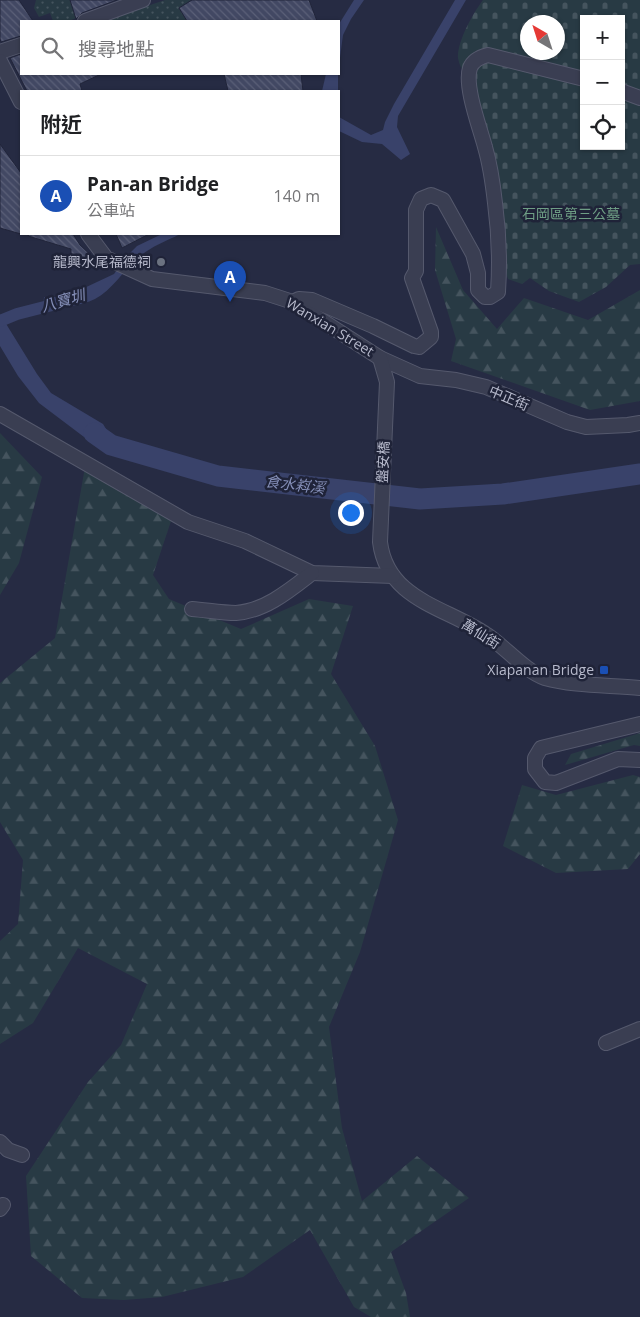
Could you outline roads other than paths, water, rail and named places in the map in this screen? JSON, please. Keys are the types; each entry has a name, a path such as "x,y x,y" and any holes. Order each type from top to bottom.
{"street":[{"path":"88,20 143,0"},
{"path":"0,52 20,45"},
{"path":"293,302 299,299 312,300 419,347 431,337 431,332 412,278 416,271 416,210 421,199 431,195 443,200 473,254 478,273 478,290 485,297 498,292 500,263 495,204 486,148 474,110 469,83 470,68 474,61 480,57 488,56 580,78"},
{"path":"0,61 20,100"},
{"path":"625,92 640,98"},
{"name":"Wanxian Street","path":"89,235 106,258 152,279 265,293 293,302 380,358"},
{"name":"盤安橋","path":"380,358 387,382 380,542"},
{"name":"中正街","path":"380,358 420,376 456,380 486,387 567,422 586,427 640,423"},
{"path":"0,414 188,522 245,541 312,573 393,576"},
{"name":"萬仙街","path":"380,542 381,556 393,576 412,596 486,634 543,677 560,681 640,688"},
{"path":"192,609 235,613 250,610 282,596 312,573"},
{"path":"640,724 542,748 535,758 535,769 545,782 556,784 618,759 640,760"},
{"path":"606,1044 640,1029"},
{"path":"0,1142 8,1150 22,1155"}],"water":[{"path":"354,0 364,0 343,35 340,58 340,22"},
{"path":"455,0 466,0 398,116 397,127 410,154 401,160 382,144 362,142 340,131 340,118 371,135 383,130 394,104"},
{"path":"326,75 338,75 338,90 322,90"},
{"name":"八寶圳","path":"160,235 178,235 142,255 112,286 95,299 83,304 43,311 44,297 65,297 114,274 126,257 137,246"},
{"path":"0,314 51,393 103,424 117,447 112,451 88,440 39,403 18,376 0,346"}],"waterway":[{"name":"八寶圳","path":"0,321 17,314 60,303"},
{"name":"食水嵙溪","path":"94,433 111,445 218,476 420,499 503,494 640,474"}],"place":[{"name":"龍興水尾福德祠","path":"161,262"},
{"name":"Pan-an Bridge","path":"230,302"},
{"name":"Xiapanan Bridge","path":"604,670"}],"park label":[{"name":"石岡區第三公墓","path":"571,214"}]}
